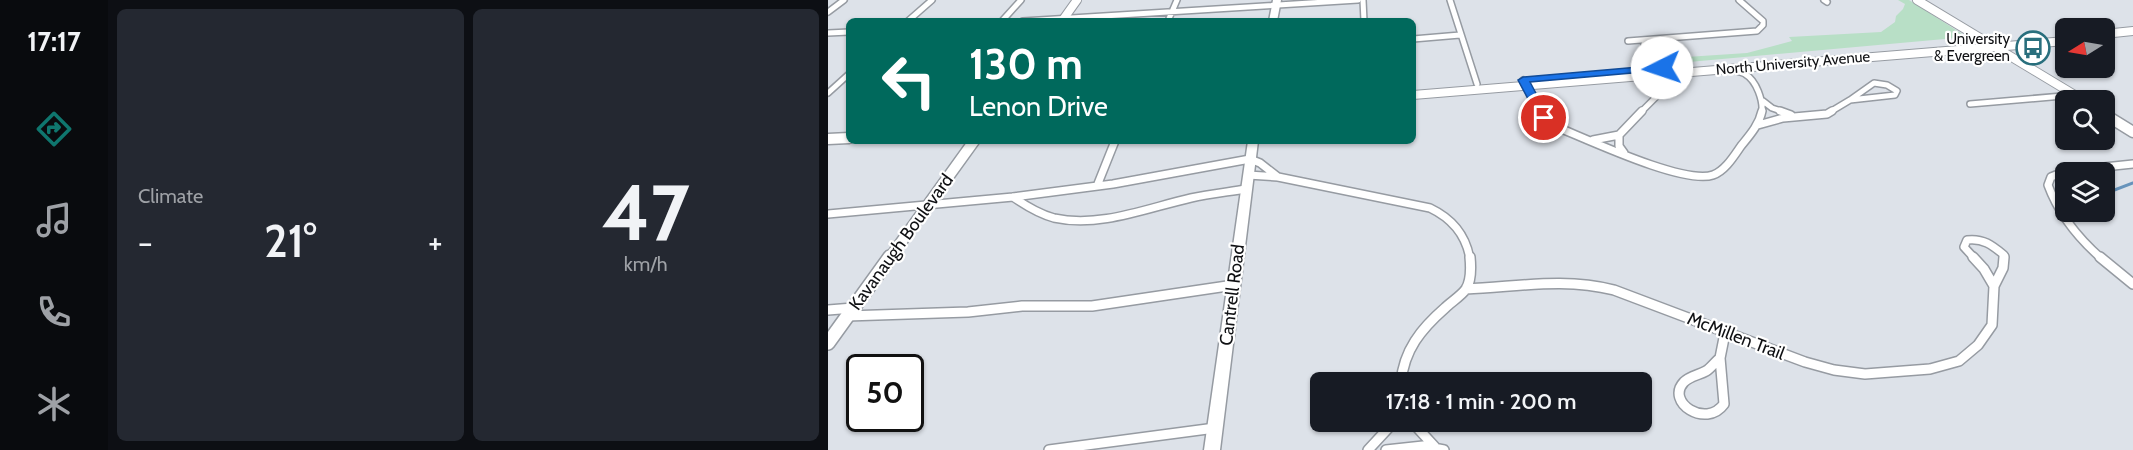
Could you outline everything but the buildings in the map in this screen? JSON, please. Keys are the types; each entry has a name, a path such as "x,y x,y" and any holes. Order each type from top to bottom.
{"main road":[{"path":"1064,18 1077,0"},
{"path":"1917,0 2066,90"},
{"path":"1274,18 1276,3"},
{"path":"2115,33 2133,31"},
{"path":"2115,37 2133,36"},
{"name":"North University Avenue","path":"1648,72 1688,66 2055,38"},
{"name":"North University Avenue","path":"1416,94 1648,72 1720,69 2055,42"},
{"name":"North University Avenue","path":"1416,89 1525,83"},
{"path":"2115,121 2133,132"},
{"path":"828,139 846,138"},
{"name":"Kavanaugh Boulevard","path":"828,343 972,144"},
{"name":"Cantrell Road","path":"1212,450 1252,144"}],"street":[{"path":"828,12 844,0"},
{"path":"911,18 932,0"},
{"path":"1005,18 1021,0"},
{"path":"1169,18 1177,0"},
{"path":"1090,18 1276,3 1358,0"},
{"path":"1363,0 1364,18"},
{"path":"1450,0 1477,84"},
{"path":"1628,41 1745,33 1759,30 1763,21 1739,0"},
{"path":"828,33 846,32"},
{"path":"1416,39 1460,35"},
{"path":"1647,40 1655,44 1668,61 1688,66"},
{"path":"1589,140 1608,139 1619,135 1659,94 1658,86 1648,72 1658,62 1644,44 1643,41 1647,40"},
{"path":"1745,74 1746,70 1755,66"},
{"path":"1720,69 1745,74 1763,101 1776,110 1798,116"},
{"path":"828,93 846,77"},
{"path":"1525,83 1547,122 1557,129 1677,174 1707,177 1719,173 1724,168 1758,125 1763,101"},
{"path":"1758,125 1798,116 1827,114 1874,83 1887,85 1898,91 1895,95 1850,100"},
{"path":"1970,104 2055,97"},
{"path":"1619,135 1618,146 1626,155"},
{"path":"1097,186 1114,144"},
{"path":"828,214 1013,197 1097,186 1250,159 1260,163 1278,177"},
{"path":"2133,164 2066,171 2051,177 2048,185 2055,202 2076,233 2103,260 2133,284"},
{"path":"1248,175 1278,177 1430,208 1445,215 1455,224 1464,239 1470,275 1466,289 1422,330 1408,348 1401,372"},
{"path":"1013,197 1026,208 1040,215 1077,220 1132,214 1193,197 1246,189"},
{"path":"1967,240 1987,242 1998,247 2004,255 2003,268 1994,286 1984,269 1964,246 1967,240"},
{"name":"McMillen Trail","path":"1466,289 1490,289 1553,281 1584,282 1614,291 1791,358 1834,370 1887,373 1930,369 1959,361 1978,345 1992,325 1994,286"},
{"path":"828,310 958,312 1022,306 1092,306 1234,285"},
{"path":"1720,358 1707,370 1682,383 1678,393 1688,410 1701,414 1712,414 1722,409 1725,402 1724,371 1720,358 1725,333"},
{"path":"1049,450 1215,428"},
{"path":"1368,450 1386,432"},
{"path":"1422,432 1439,448"},
{"path":"1386,450 1417,446 1439,448"}],"green space":[{"path":"1898,0 1909,0 1967,37 1678,63 1671,58 1747,53 1792,41 1789,37 1881,32 1895,22 1896,16 1903,9 1905,4"}],"waterway":[{"path":"2115,190 2133,183"}],"place":[{"name":"University & Evergreen","path":"2033,48"}],"route":[{"path":"1544,118 1523,80 1662,68"}]}
